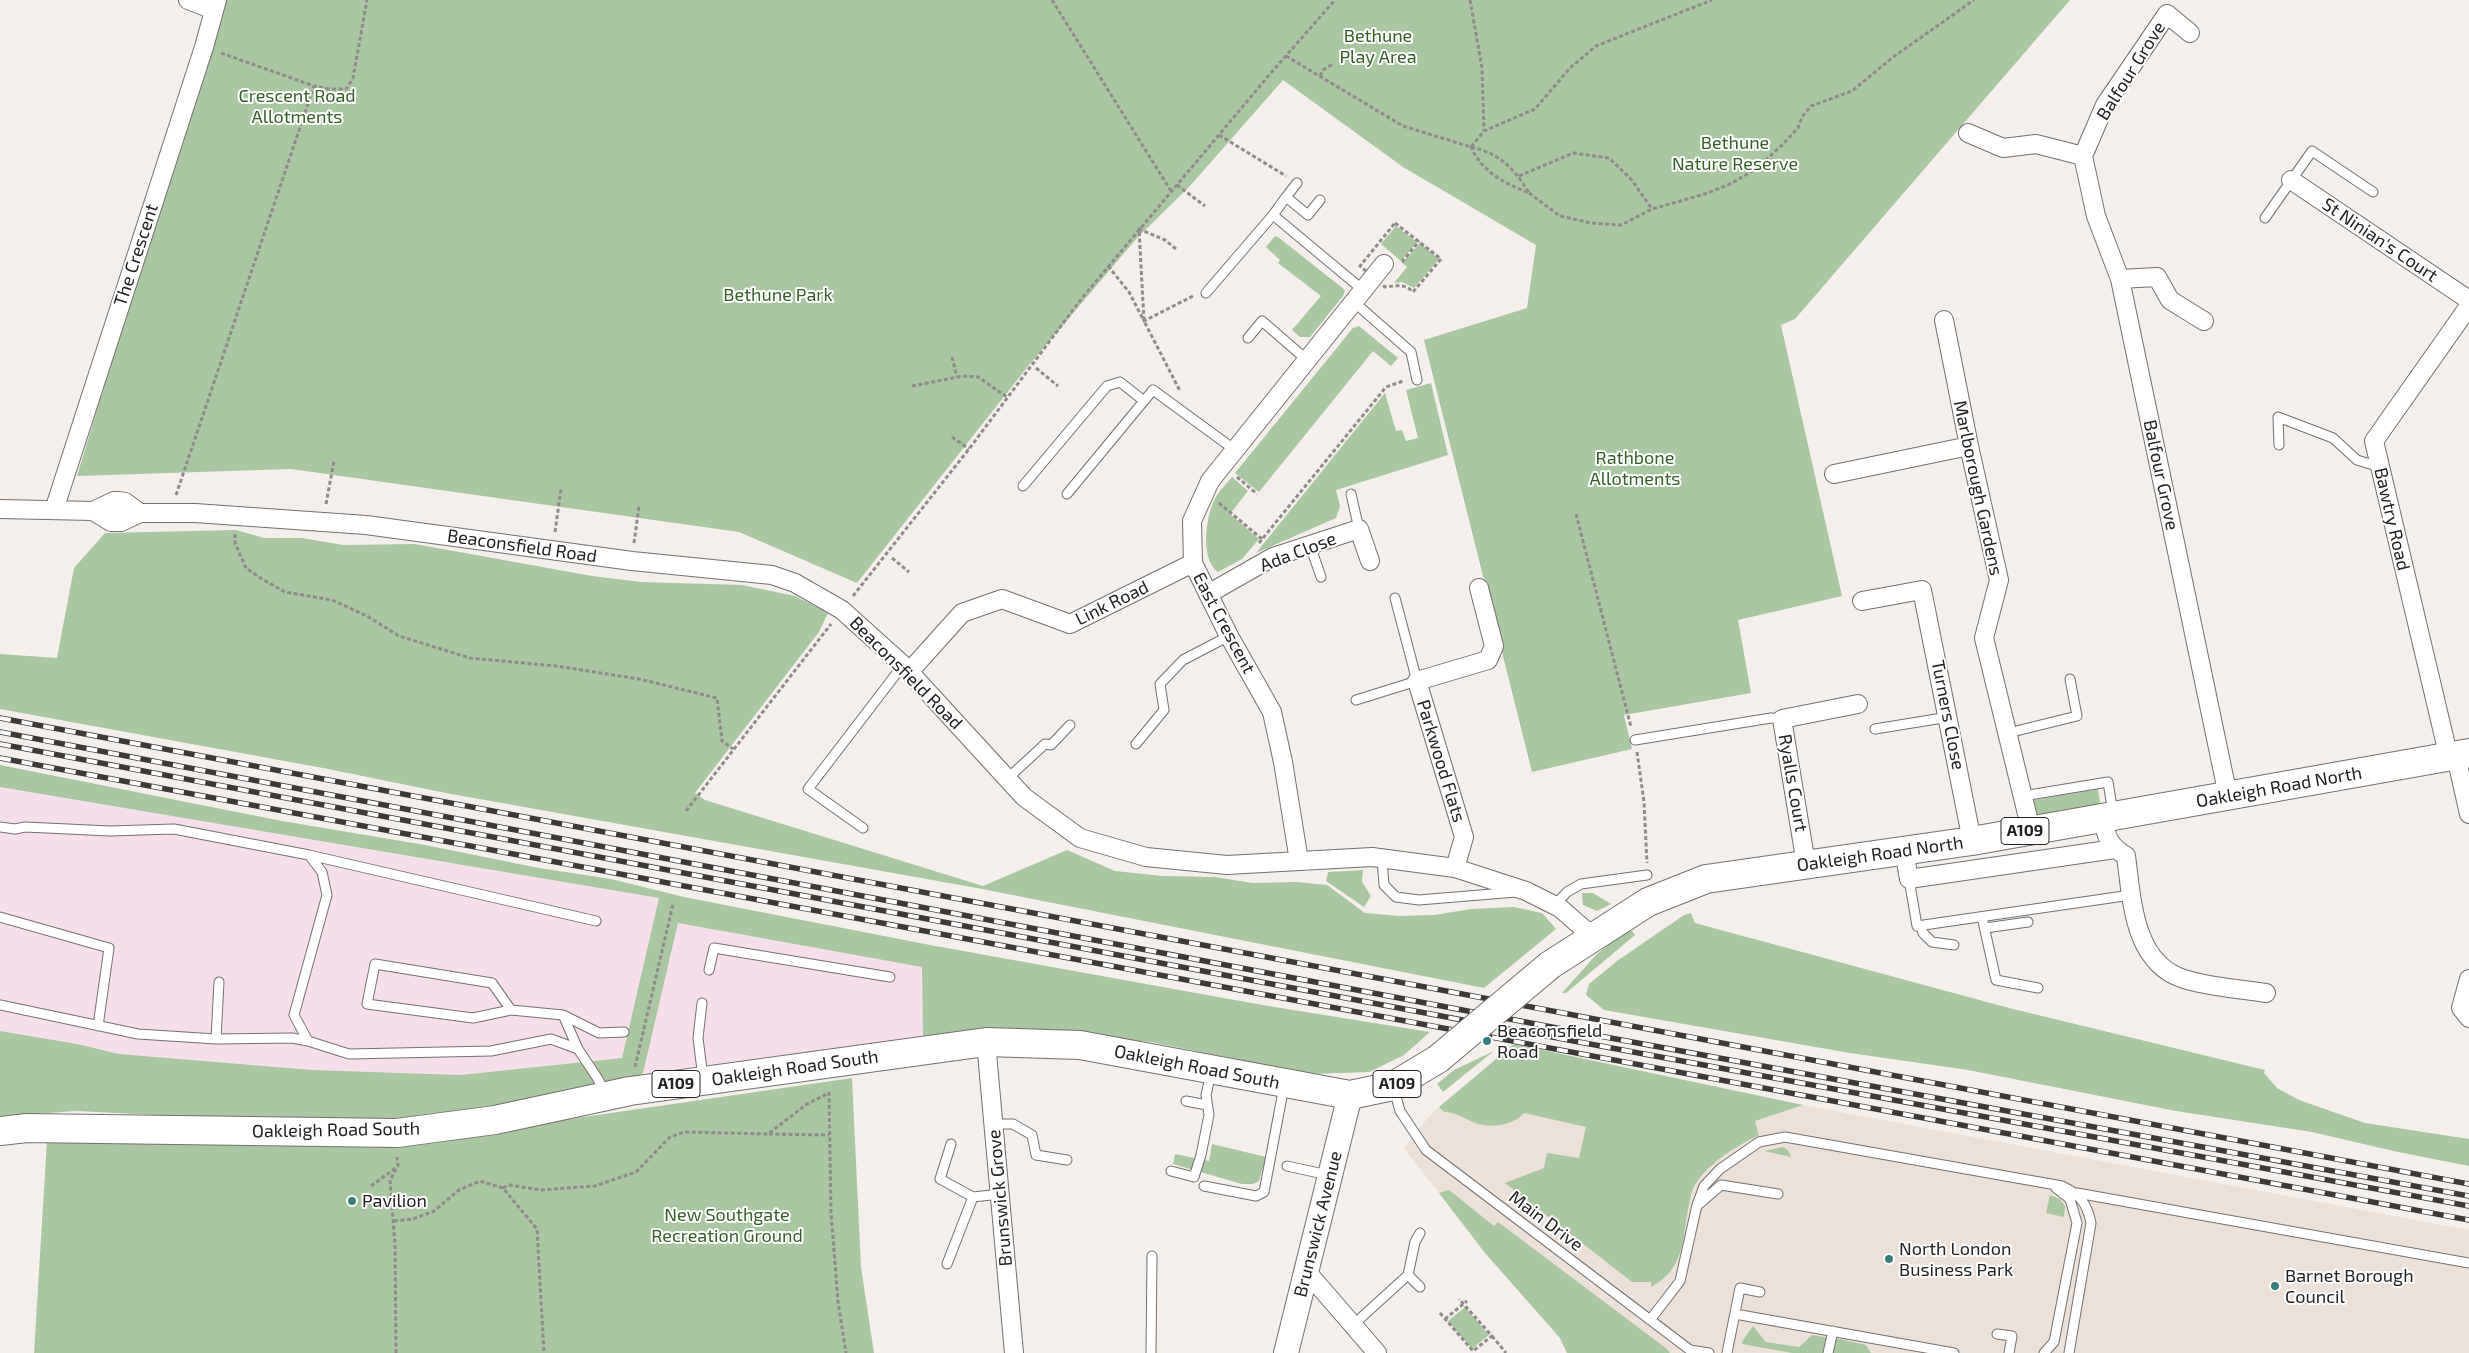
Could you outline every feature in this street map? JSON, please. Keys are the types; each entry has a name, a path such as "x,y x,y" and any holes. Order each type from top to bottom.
{"main road":[{"name":"Oakleigh Road North","path":"1350,1095 1393,1086 1438,1059 1550,965 1592,936 1648,902 1706,879 1972,841 2458,756"},
{"name":"Oakleigh Road South","path":"0,1131 27,1128 397,1133 495,1120 618,1094 986,1042 1080,1045 1350,1095"}],"street":[{"path":"188,0 215,5"},
{"name":"The Crescent","path":"54,510 204,47 215,5"},
{"name":"Balfour Grove","path":"2190,33 2167,14 2105,105 2083,156 2096,216 2120,279 2228,796"},
{"path":"1968,134 2002,148 2036,144 2083,156"},
{"name":"St Ninian's Court","path":"2291,180 2469,300"},
{"name":"East Crescent","path":"1299,861 1272,712 1229,636 1193,563 1192,521 1210,481 1384,264"},
{"path":"2120,279 2158,277 2170,300 2204,321"},
{"name":"Bawtry Road","path":"2469,306 2374,441 2458,756 2469,814"},
{"name":"Marlborough Gardens","path":"1944,320 1969,446 1999,580 1984,638 2031,830"},
{"path":"1834,474 1969,446"},
{"name":"Beaconsfield Road","path":"0,509 94,511 119,501 125,502 140,513 237,516 366,525 632,561 772,576 795,583 842,610 906,669 1024,797 1080,838 1146,857 1227,865 1372,857 1455,868 1526,891 1555,905 1592,936"},
{"name":"Ada Close","path":"1208,594 1274,557 1359,529 1370,561"},
{"name":"Link Road","path":"906,669 962,613 1002,599 1070,624 1193,563"},
{"name":"Parkwood Flats","path":"1455,868 1464,837 1417,681 1488,660 1494,646 1479,588"},
{"name":"Turners Close","path":"1862,601 1922,590 1949,717 1972,841"},
{"name":"Ryalls Court","path":"1806,864 1782,719 1858,704"},
{"path":"2108,818 2106,838 2126,856 2139,936 2156,962 2182,979 2266,993"},
{"path":"1904,851 1909,879 2115,848"},
{"path":"2469,979 2461,1008 2469,1018"},
{"name":"Brunswick Grove","path":"986,1042 1014,1353"},
{"name":"Brunswick Avenue","path":"1286,1353 1350,1095"},
{"path":"1307,1272 1377,1353"}],"lane":[{"path":"2264,218 2312,151 2373,192"},
{"path":"1206,293 1273,215 1297,183"},
{"path":"1286,197 1308,215 1320,200"},
{"path":"1273,215 1358,296 1412,352 1416,378"},
{"path":"1248,338 1262,321 1307,360"},
{"path":"1023,486 1107,386 1120,382 1144,401"},
{"path":"1066,494 1153,390 1235,450"},
{"path":"2279,445 2278,417 2333,438 2357,460 2380,467"},
{"path":"1351,494 1359,529"},
{"path":"1310,545 1320,577"},
{"path":"1356,700 1417,681 1395,598"},
{"path":"1136,744 1164,710 1160,684 1183,660 1229,636"},
{"path":"863,828 808,790 906,669"},
{"path":"2008,733 2077,716 2070,679"},
{"path":"1875,729 1949,717"},
{"path":"1635,740 1771,718 1782,719"},
{"path":"1007,779 1045,744 1051,745 1070,725"},
{"path":"2023,796 2108,782 2108,818"},
{"path":"0,827 15,830 25,827 110,831 174,829 309,855 596,921"},
{"path":"308,1041 294,1015 327,895 322,872 309,855"},
{"path":"1382,858 1384,886 1396,897 1419,900 1526,891"},
{"path":"1555,905 1567,892 1581,884 1647,875"},
{"path":"1909,879 1917,926 2132,895"},
{"path":"0,917 109,948 98,1026"},
{"path":"1982,917 1996,980 2038,988"},
{"path":"1985,928 2028,922"},
{"path":"1921,926 1923,933 1932,942 1954,945"},
{"path":"709,970 714,948 890,977"},
{"path":"511,1010 492,983 375,964 367,1004 473,1018 511,1010 562,1015 599,1033 624,1032"},
{"path":"216,1040 219,982"},
{"path":"702,1002 698,1038 703,1081"},
{"path":"0,1005 138,1034 216,1040 292,1038 349,1054 491,1051 551,1039 578,1049"},
{"path":"562,1015 578,1049 598,1079 618,1094"},
{"path":"1171,1171 1193,1181 1201,1155 1209,1115 1206,1095 1212,1068"},
{"path":"1204,1186 1256,1196 1264,1192 1285,1084"},
{"name":"Main Drive","path":"1393,1086 1400,1111 1426,1150 1688,1351 1709,1353"},
{"path":"1186,1101 1207,1105"},
{"path":"993,1124 1013,1124 1032,1135 1036,1155 1067,1160"},
{"path":"1650,1320 1680,1281 1697,1206 1704,1186 1720,1169 1759,1142 1785,1137 2052,1184 2076,1193 2469,1263"},
{"path":"951,1144 940,1180 973,1197 1000,1194"},
{"path":"1287,1166 1331,1175"},
{"path":"2044,1353 2054,1342 2077,1223 2070,1199 2052,1184"},
{"path":"1697,1206 1721,1186 1778,1194"},
{"path":"2069,1353 2091,1223 2087,1206 2076,1193"},
{"path":"947,1264 973,1197"},
{"path":"1353,1325 1408,1275 1415,1242 1420,1233"},
{"path":"1151,1353 1152,1256"},
{"path":"1408,1275 1420,1287"},
{"path":"1727,1353 1740,1288 1760,1292"},
{"path":"1735,1314 1954,1353"},
{"path":"1828,1353 1833,1331"},
{"path":"1997,1334 2012,1336 2009,1353"}],"path":[{"path":"204,47 314,86 329,89 346,89 353,78 367,0"},
{"path":"1052,0 1171,191"},
{"path":"686,810 842,610 859,584 969,449 1108,266 1335,0"},
{"path":"1470,0 1482,68 1484,131"},
{"path":"1471,147 1484,131 1535,109 1570,68 1596,46 1712,0"},
{"path":"1471,147 1477,161 1493,175 1529,193 1560,216 1591,224 1622,225 1652,209 1705,194 1730,184 1756,169 1798,128 1802,117 1811,106 1852,91 1892,58 1974,0"},
{"path":"1286,56 1403,126 1471,147 1488,150 1506,161 1519,176 1529,193"},
{"path":"1320,76 1323,70 1333,64"},
{"path":"184,472 314,86"},
{"path":"1218,135 1297,183"},
{"path":"1519,176 1573,153 1609,158 1630,178 1652,209"},
{"path":"1177,185 1205,206"},
{"path":"1139,230 1165,240 1176,249"},
{"path":"1139,230 1144,322"},
{"path":"1384,264 1402,262 1419,241"},
{"path":"1108,266 1129,292 1180,391 1180,410"},
{"path":"1144,322 1197,294 1206,293"},
{"path":"952,357 957,377"},
{"path":"1036,368 1058,386"},
{"path":"912,386 957,377 978,377 1007,397"},
{"path":"1256,567 1251,553 1386,387 1416,378"},
{"path":"952,437 969,449"},
{"path":"323,522 334,461"},
{"path":"1223,466 1258,494"},
{"path":"552,550 561,489"},
{"path":"1205,492 1262,539"},
{"path":"632,561 639,506"},
{"path":"1576,514 1635,740 1644,802 1647,875"},
{"path":"237,516 235,543 246,568 284,592 332,600 367,616 399,636 470,658 556,666 630,678 717,698 722,741 733,749"},
{"path":"892,558 908,572"},
{"path":"618,1094 672,904"},
{"path":"825,1064 829,1093 831,1212 838,1302 846,1353"},
{"path":"768,1134 807,1104 829,1093"},
{"path":"503,1188 509,1185 541,1190 595,1186 636,1172 670,1137 684,1132 829,1135"},
{"path":"396,1353 394,1221 390,1180 398,1166 398,1157"},
{"path":"371,1186 398,1166"},
{"path":"394,1221 413,1219 434,1211 459,1190 480,1181 503,1188 537,1229 544,1353"},
{"path":"1459,1299 1465,1303 1506,1353"},
{"path":"1445,1319 1465,1303"},
{"path":"1440,1313 1473,1352 1492,1336"}],"shaded area":[{"path":"0,787 659,898 622,1058 460,1075 312,1070 119,1054 77,1044 0,1031"},
{"path":"678,923 922,967 923,1037 643,1073"},
{"name":"North London Business Park","path":"1514,1044 1755,1096 2469,1230 2469,1353 1567,1353 1559,1336 1488,1256 1404,1148 1431,1114"}],"green space":[{"path":"221,0 2070,0 1795,319 1781,325 1842,596 1738,620 1751,693 1624,715 1632,749 1532,772 1424,340 1527,308 1536,245 1403,167 1283,80 1189,187 1137,238 1029,365 857,583 739,532 291,469 77,476"},
{"path":"1396,226 1417,242 1401,261 1381,244"},
{"path":"1275,236 1345,290 1343,296 1310,337 1300,337 1292,330 1321,296 1278,263 1280,260 1266,247"},
{"path":"1420,243 1439,259 1414,288 1402,282 1394,283 1407,267 1402,263"},
{"path":"1359,326 1398,358 1391,366 1373,351 1259,492 1235,473 1353,328"},
{"path":"1431,383 1448,455 1336,490 1340,506 1336,518 1256,553 1385,393 1396,431 1402,430 1406,441 1418,438 1406,390"},
{"path":"1232,477 1248,491 1230,514 1259,539 1242,559 1218,572 1212,566 1208,557 1206,546 1207,523 1217,495"},
{"path":"236,530 264,538 301,538 344,545 415,544 592,576 641,582 742,585 795,596 828,613 819,632 695,793 705,800 983,886 1067,850 1115,871 1162,876 1215,877 1252,883 1297,882 1327,885 1365,913 1400,916 1434,915 1471,909 1514,907 1542,913 1556,929 1484,988 977,888 446,793 323,768 0,709 0,654 57,658 74,568 105,533"},
{"path":"0,765 282,821 425,845 539,868 611,879 684,897 930,945 1268,1006 1430,1032 1404,1055 1369,1072 1311,1074 1151,1042 1063,1034 923,1037 922,967 678,923 643,1073 626,1086 376,1126 77,1111 0,1116 0,1031 77,1044 119,1054 312,1070 460,1075 622,1058 659,898 0,787"},
{"path":"2098,789 2101,809 2038,821 2034,800"},
{"path":"1363,870 1362,882 1371,896 1364,907 1326,881 1328,872"},
{"path":"1582,893 1593,893 1611,904 1597,911 1583,905"},
{"path":"1691,913 1695,923 2009,1008 2265,1070 2264,1073 2277,1088 2299,1100 2365,1123 2469,1139 2469,1166 2312,1132 2176,1111 1968,1070 1850,1053 1604,1010 1586,995 1589,984 1617,961 1684,915"},
{"path":"1626,930 1632,931 1635,935 1566,993 1562,993 1596,955"},
{"path":"1514,1044 1803,1105 1755,1121 1759,1135 1724,1155 1702,1175 1692,1193 1680,1254 1676,1263 1662,1280 1651,1287 1651,1282 1632,1282 1505,1183 1544,1168 1547,1153 1579,1158 1586,1127 1524,1113 1509,1123 1484,1125 1453,1113 1444,1112 1439,1107"},
{"path":"1494,1051 1443,1092 1437,1084 1454,1070"},
{"name":"New Southgate Recreation Ground","path":"852,1078 861,1267 874,1353 34,1353 47,1141 425,1140"},
{"path":"1212,1144 1266,1157 1259,1181 1253,1184 1242,1184 1173,1164 1175,1154 1209,1161"},
{"path":"1783,1147 1788,1150 1791,1157 1764,1151"},
{"path":"1449,1190 1494,1226 1498,1222 1670,1353 1567,1353 1560,1338 1485,1253 1439,1193"},
{"path":"2050,1195 2060,1199 2065,1206 2064,1217 2046,1213"},
{"path":"1465,1307 1489,1335 1472,1349 1448,1321"},
{"path":"1753,1326 1766,1342 1799,1347 1812,1335 1829,1338 1826,1353 1792,1353 1742,1344"},
{"path":"1835,1338 1866,1345 1871,1353 1832,1353"}],"railway":[{"path":"0,718 2469,1184"},
{"path":"0,732 1578,1032 2469,1196"},
{"path":"0,744 1579,1042 2469,1206"},
{"path":"0,758 2469,1220"}],"place":[{"name":"Beaconsfield Road","path":"1487,1041"},
{"name":"Pavilion","path":"352,1201"},
{"name":"North London Business Park","path":"1889,1259"},
{"name":"Barnet Borough Council","path":"2275,1286"}],"park label":[{"name":"Bethune Play Area","path":"1378,46"},
{"name":"Crescent Road Allotments","path":"297,106"},
{"name":"Bethune Nature Reserve","path":"1735,153"},
{"name":"Bethune Park","path":"778,295"},
{"name":"Rathbone Allotments","path":"1635,468"}]}
